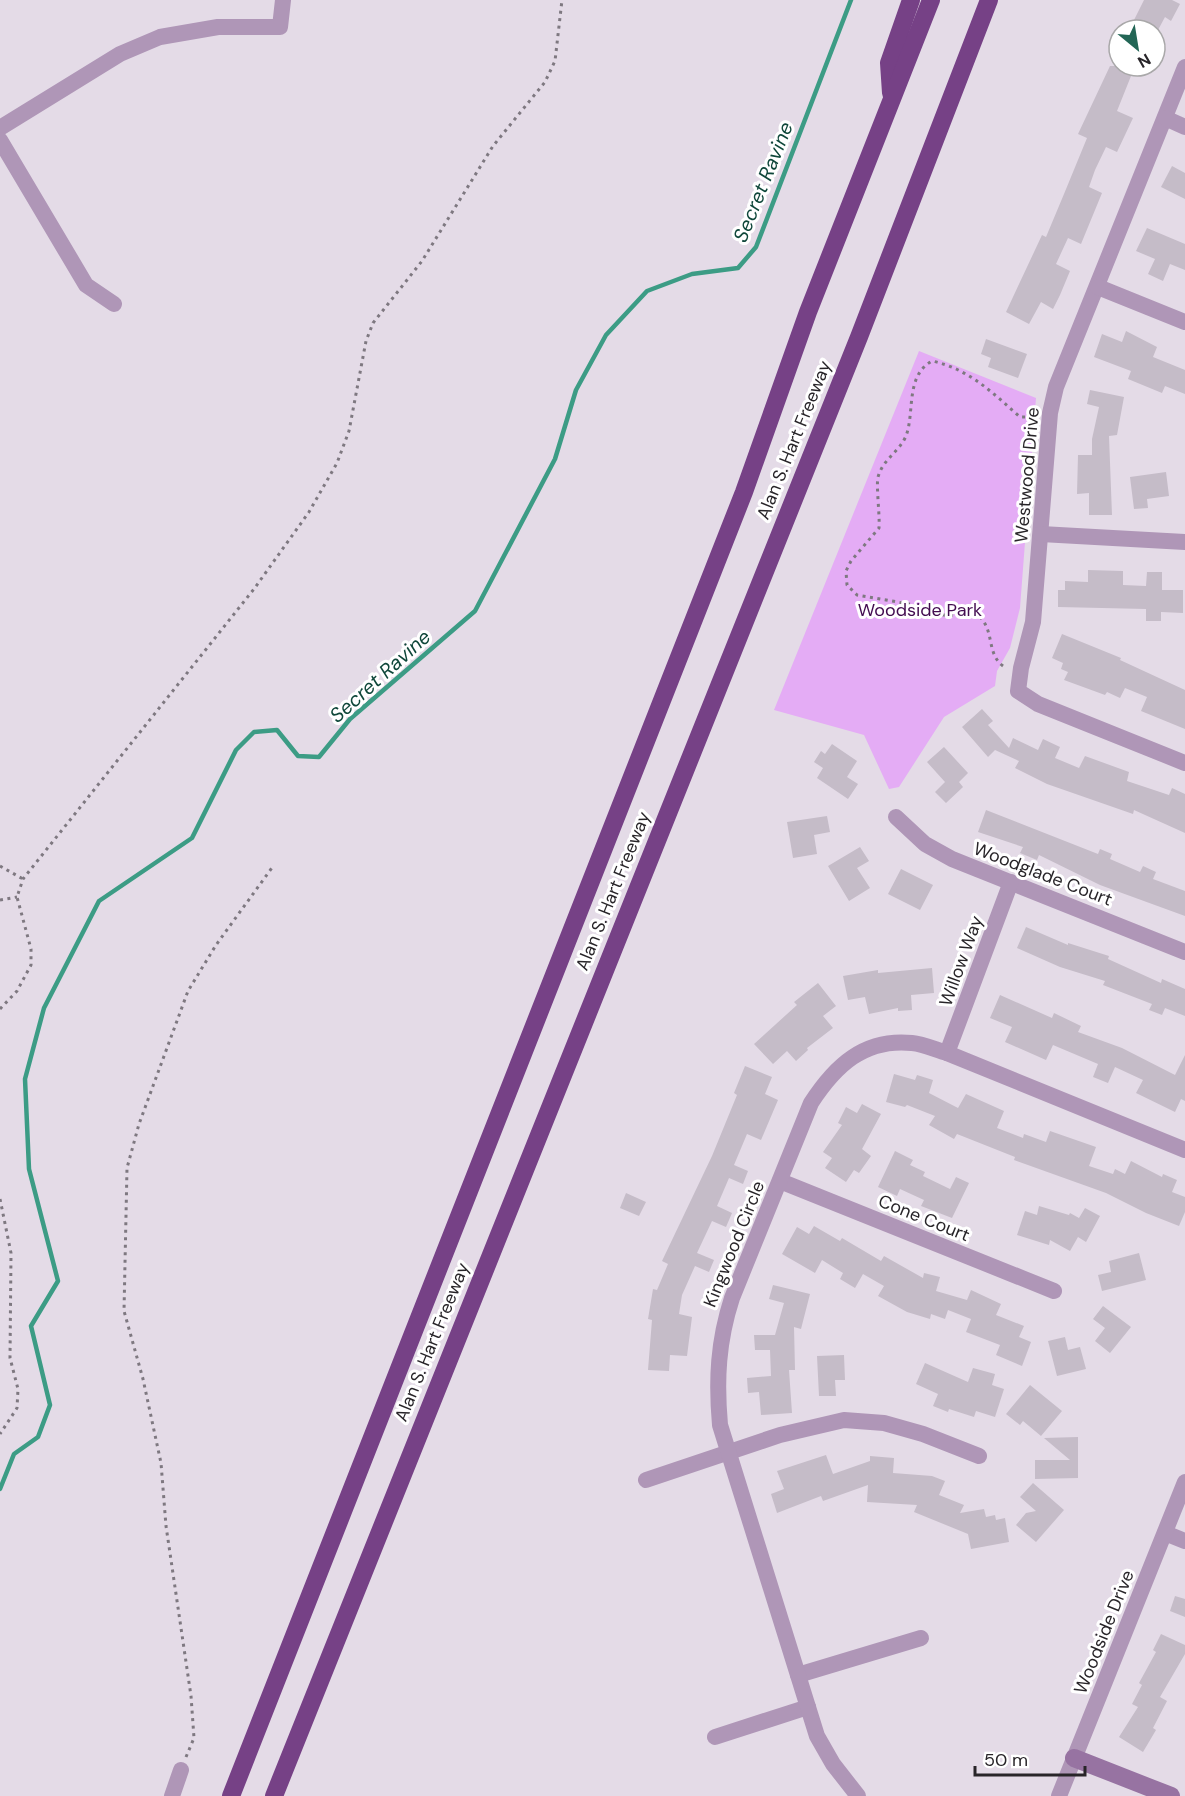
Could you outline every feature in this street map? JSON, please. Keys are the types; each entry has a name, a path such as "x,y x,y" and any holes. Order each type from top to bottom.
{"highway":[{"path":"891,100 889,63 911,0"},
{"name":"Alan S. Hart Freeway","path":"231,1796 739,503 808,312 931,0"},
{"name":"Alan S. Hart Freeway","path":"274,1796 859,337 989,0"}],"street":[{"path":"0,129 120,54 160,37 218,27 280,27 283,0"},
{"name":"Westwood Drive","path":"1185,67 1056,387 1050,413 1033,622 1021,668 1018,691 1038,704 1185,763"},
{"path":"1165,118 1185,126"},
{"path":"0,140 86,285 114,304"},
{"path":"1098,287 1185,321"},
{"path":"1041,534 1185,542"},
{"name":"Woodglade Court","path":"896,817 925,844 952,859 1185,952"},
{"name":"Willow Way","path":"947,1053 1011,882"},
{"name":"Kingwood Circle","path":"858,1796 833,1764 817,1736 720,1425 716,1387 722,1328 732,1298 811,1103 829,1075 846,1060 890,1042 914,1043 947,1053 1185,1149"},
{"name":"Cone Court","path":"780,1181 1054,1291"},
{"path":"646,1480 780,1435 844,1420 884,1423 923,1434 979,1456"},
{"name":"Woodside Drive","path":"1059,1796 1185,1482"},
{"path":"1165,1533 1185,1541"},
{"path":"798,1675 921,1638"},
{"path":"715,1737 808,1707"},
{"path":"1074,1758 1171,1796"},
{"path":"172,1796 181,1770"}],"path":[{"path":"0,1009 17,991 31,965 31,949 17,897 23,879 254,589 309,512 337,463 349,430 366,341 373,323 422,261 493,146 544,82 555,61 562,0"},
{"path":"1003,666 993,654 992,636 986,623 979,616 943,615 909,604 857,595 847,585 846,571 851,561 879,528 877,480 884,461 905,437 910,419 909,401 923,366 933,361 943,363 976,378 1020,417 1040,417"},
{"path":"181,1770 194,1738 191,1696 166,1526 161,1463 143,1379 124,1311 127,1168 139,1124 188,991 216,945 274,865"},
{"path":"0,866 23,879"},
{"path":"0,900 17,897"},
{"path":"0,1199 11,1253 10,1358 18,1389 17,1408 0,1434"}],"green space":[{"name":"Woodside Park","path":"919,351 1036,398 1020,608 1010,648 997,671 995,686 944,717 899,787 889,789 864,735 774,710"}],"building":[{"path":"1144,0 1172,0 1180,4 1171,21 1165,17 1135,18"},
{"path":"1107,72 1107,78 1130,78 1117,111 1133,118 1117,152 1106,147 1095,170 1089,187 1102,193 1081,244 1068,238 1056,264 1070,271 1053,309 1041,302 1029,324 1006,312 1042,235 1046,237 1087,138 1078,134"},
{"path":"1172,166 1185,173 1185,199 1161,187"},
{"path":"1147,228 1185,244 1185,270 1170,264 1163,281 1148,274 1155,259 1136,251"},
{"path":"1126,331 1157,347 1153,357 1185,370 1185,394 1165,386 1162,393 1128,379 1131,371 1094,357 1102,334 1122,342"},
{"path":"986,339 1027,354 1018,378 988,367 991,358 981,354"},
{"path":"1090,390 1124,397 1117,435 1109,436 1112,515 1089,515 1089,493 1077,494 1078,455 1092,455 1092,439 1099,407 1087,404"},
{"path":"1166,472 1169,496 1147,499 1148,508 1134,509 1130,477"},
{"path":"1088,570 1123,571 1123,585 1146,586 1147,572 1162,572 1162,590 1183,590 1183,613 1161,612 1161,621 1146,621 1146,609 1058,607 1058,590 1065,590 1065,581 1088,582"},
{"path":"1062,634 1121,658 1120,660 1185,690 1185,729 1141,711 1147,697 1125,688 1120,698 1064,680 1068,672 1061,669 1063,663 1052,658"},
{"path":"982,709 993,721 988,725 1009,748 1013,738 1038,750 1043,739 1060,747 1055,758 1079,768 1085,756 1129,772 1127,781 1169,795 1172,788 1185,794 1185,833 1134,810 1133,814 1047,784 1015,768 1019,761 995,750 988,757 962,727"},
{"path":"832,744 857,761 847,777 858,784 848,799 817,778 823,768 814,762 821,751 825,754"},
{"path":"944,747 968,773 959,782 963,787 946,803 935,792 945,782 927,762"},
{"path":"986,810 1098,854 1100,849 1112,854 1110,859 1140,872 1143,866 1156,872 1153,879 1185,891 1185,916 1100,885 1039,855 1037,860 1020,853 1023,847 978,832"},
{"path":"827,816 830,832 814,835 817,854 793,858 787,822"},
{"path":"860,847 869,861 857,868 870,888 849,901 828,866"},
{"path":"901,869 933,885 920,910 888,894"},
{"path":"1026,927 1068,945 1068,943 1109,956 1108,959 1161,983 1162,979 1185,989 1185,1016 1165,1008 1162,1015 1149,1010 1152,1004 1103,985 1105,981 1060,967 1017,948"},
{"path":"932,968 934,993 911,995 912,1010 898,1011 898,1008 869,1014 865,997 848,1000 843,976 878,970 878,973"},
{"path":"818,983 836,1006 823,1016 833,1028 807,1048 808,1050 796,1061 787,1051 773,1064 754,1044 797,1005 794,1002"},
{"path":"1000,995 1052,1018 1054,1013 1081,1026 1078,1032 1122,1048 1175,1075 1185,1055 1185,1101 1181,1099 1175,1112 1136,1093 1143,1080 1115,1067 1108,1083 1093,1077 1098,1064 1053,1045 1046,1060 1005,1042 1012,1027 990,1018"},
{"path":"745,1066 772,1077 765,1094 778,1100 761,1140 747,1134 734,1165 748,1171 743,1184 729,1178 717,1206 732,1213 726,1227 712,1221 697,1253 714,1260 709,1272 695,1266 682,1295 679,1314 692,1317 687,1356 670,1355 669,1371 648,1370 652,1320 648,1319 653,1289 657,1290 668,1264 662,1261 712,1156 737,1095 734,1093"},
{"path":"894,1074 915,1080 917,1075 933,1080 929,1093 958,1108 966,1094 1004,1111 997,1128 1023,1138 1024,1134 1046,1142 1050,1131 1096,1147 1089,1166 1113,1174 1115,1169 1125,1174 1131,1161 1162,1177 1163,1174 1177,1180 1172,1192 1185,1197 1185,1212 1179,1226 1106,1193 1014,1160 1015,1157 957,1134 954,1139 929,1125 935,1116 907,1105 905,1107 886,1102"},
{"path":"862,1104 881,1114 862,1149 871,1156 859,1173 854,1170 846,1182 825,1168 832,1158 823,1152 842,1125 838,1123 846,1107 857,1113"},
{"path":"895,1151 913,1160 910,1165 925,1172 923,1176 950,1189 956,1177 969,1183 952,1218 921,1206 924,1200 900,1189 897,1196 878,1187"},
{"path":"626,1193 646,1202 639,1216 620,1208"},
{"path":"1039,1206 1069,1215 1070,1213 1079,1218 1085,1208 1100,1216 1086,1242 1078,1237 1070,1251 1050,1240 1049,1245 1017,1235 1025,1211 1037,1215"},
{"path":"814,1226 840,1241 842,1238 881,1261 884,1256 923,1278 924,1273 940,1277 936,1291 967,1300 971,1290 1001,1304 996,1315 1024,1326 1019,1337 1031,1342 1022,1366 996,1355 1000,1345 966,1332 971,1319 948,1310 945,1319 931,1314 930,1319 907,1312 878,1296 884,1286 863,1274 855,1288 840,1279 843,1273 822,1260 815,1273 782,1254 797,1227 809,1234"},
{"path":"1139,1253 1146,1280 1102,1291 1098,1275 1111,1272 1109,1261"},
{"path":"773,1285 810,1294 801,1329 794,1327 795,1370 789,1370 792,1413 761,1415 759,1392 748,1393 747,1378 771,1376 770,1350 755,1350 754,1335 775,1335 784,1303 769,1299"},
{"path":"1103,1306 1131,1327 1110,1353 1095,1341 1105,1328 1093,1319"},
{"path":"1065,1337 1068,1350 1080,1347 1086,1369 1057,1376 1048,1341"},
{"path":"844,1355 845,1380 835,1380 836,1396 819,1396 817,1356"},
{"path":"925,1363 968,1382 973,1368 995,1374 992,1385 1004,1389 995,1417 976,1411 974,1417 949,1409 948,1412 933,1406 938,1394 916,1384"},
{"path":"1030,1385 1062,1411 1041,1436 1023,1421 1020,1425 1006,1414"},
{"path":"1078,1437 1078,1478 1035,1479 1035,1460 1070,1460 1044,1438"},
{"path":"826,1455 833,1474 870,1461 870,1456 894,1458 893,1473 932,1476 945,1481 939,1495 964,1505 960,1513 984,1509 986,1517 995,1515 996,1520 1005,1518 1009,1542 971,1549 968,1534 914,1512 917,1505 867,1502 868,1485 823,1501 821,1496 777,1513 771,1494 784,1489 777,1471"},
{"path":"1033,1483 1064,1510 1036,1542 1016,1525 1026,1513 1036,1511 1020,1497"},
{"path":"1175,1596 1185,1599 1185,1617 1170,1611"},
{"path":"1161,1634 1185,1645 1185,1654 1160,1697 1167,1701 1153,1728 1156,1730 1143,1752 1119,1737 1138,1707 1132,1704 1142,1685 1139,1683 1156,1652 1153,1650"}],"waterway":[{"name":"Secret Ravine","path":"0,1489 14,1454 38,1437 50,1405 31,1326 58,1281 29,1169 25,1079 44,1008 99,901 192,838 236,750 254,732 277,730 298,756 319,757 350,719 475,611 555,459 576,390 606,335 647,291 692,274 738,268 756,247 851,0"}]}
